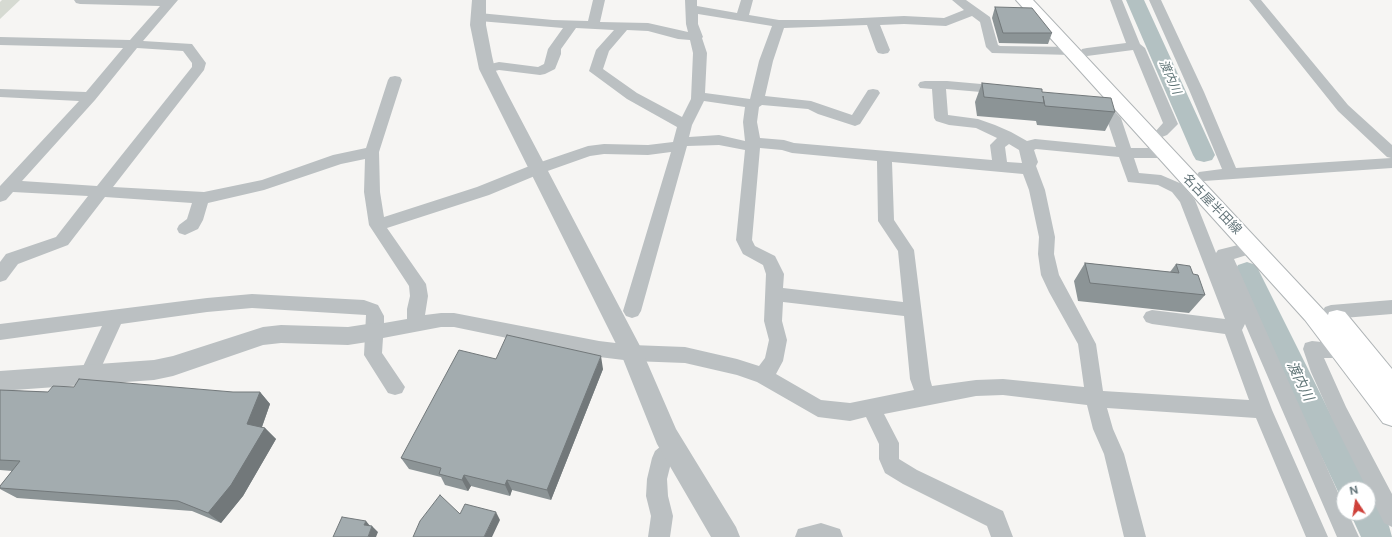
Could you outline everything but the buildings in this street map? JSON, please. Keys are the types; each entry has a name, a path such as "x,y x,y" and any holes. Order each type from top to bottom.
{"main road":[{"name":"名古屋半田線","path":"1024,0 1162,132 1204,176 1331,312 1392,387"},
{"name":"名古屋半田線","path":"1038,0 1079,52 1164,153 1254,247 1313,313 1392,415"}],"street":[{"path":"80,0 171,1"},
{"path":"593,25 599,0"},
{"path":"742,16 747,0"},
{"path":"958,0 986,20 992,47 997,50 1079,52 1134,46 1139,48 1171,124 1162,132"},
{"path":"1116,0 1134,46"},
{"path":"1155,0 1197,92 1231,173"},
{"path":"1256,0 1343,108 1392,153"},
{"path":"4,191 90,96 132,44 171,1"},
{"path":"632,311 680,144 698,96 700,53 697,37 692,24 691,5 779,24 820,24 904,20 946,22 972,11"},
{"path":"697,37 678,35 648,27 553,24 479,8 478,25 487,68 513,124 632,353 666,436 726,537"},
{"path":"872,21 883,50"},
{"path":"487,68 499,66 540,71 550,66 554,49 573,24"},
{"path":"763,376 774,361 778,340 773,320 775,274 769,261 749,250 744,240 752,145 750,122 754,102 779,24"},
{"path":"624,26 603,50 596,72 602,73 632,96 686,125"},
{"path":"0,41 132,44 187,47 199,63 199,67 62,241 12,259 0,275"},
{"path":"395,80 372,152 372,192 377,225 404,267 417,284 419,296 416,309 416,324"},
{"path":"1017,91 932,85 941,118 978,124 1006,135 1026,147 1030,162 1028,170 1037,190 1047,237 1046,254 1050,275 1055,287 1087,344 1095,399 1103,429 1120,475 1135,537"},
{"path":"0,93 90,96"},
{"path":"698,96 754,102 810,105 823,111 855,121 874,93"},
{"path":"1086,97 1096,100 1114,118 1133,178 1161,180 1177,188 1187,200 1236,324 1232,327"},
{"path":"1000,167 997,145 1003,142 1006,135"},
{"path":"377,225 483,191 588,150 648,150 680,144 719,140 752,145 784,145 792,148 1028,170"},
{"path":"1026,147 1035,144 1125,153 1164,153"},
{"path":"4,191 102,192 201,198 264,185 338,159 372,152"},
{"path":"884,157 886,221 906,250 920,379 926,396"},
{"path":"1204,176 1392,163"},
{"path":"185,229 192,225 195,220 201,198"},
{"path":"1254,247 1224,255 1332,506 1348,537"},
{"path":"775,294 912,310"},
{"path":"0,332 252,301 318,303 364,307 372,310 375,316 373,355 395,387"},
{"path":"1331,312 1392,306"},
{"path":"88,375 115,317"},
{"path":"1152,317 1232,327"},
{"path":"0,381 154,370 173,366 263,336 281,334 348,336 442,320 464,321 598,349 632,353 685,355 737,367 763,376 818,408 850,412 926,396 976,388 1004,387 1082,395 1095,399 1262,410"},
{"path":"1232,327 1262,410 1317,537"},
{"path":"1342,350 1331,352 1312,349 1320,372 1339,413 1392,516"},
{"path":"871,408 889,443 889,459 892,466 910,477 995,519 1002,537"},
{"path":"659,537 662,516 657,496 657,478 662,458 674,449"},
{"path":"806,537 821,534 832,537"}],"shaded area":[{"path":"2,0 20,0 0,19 0,2"}],"waterway":[{"name":"渡内川","path":"1135,0 1204,155"},
{"name":"渡内川","path":"1247,272 1349,481"},
{"name":"渡内川","path":"1370,521 1378,537"}]}
